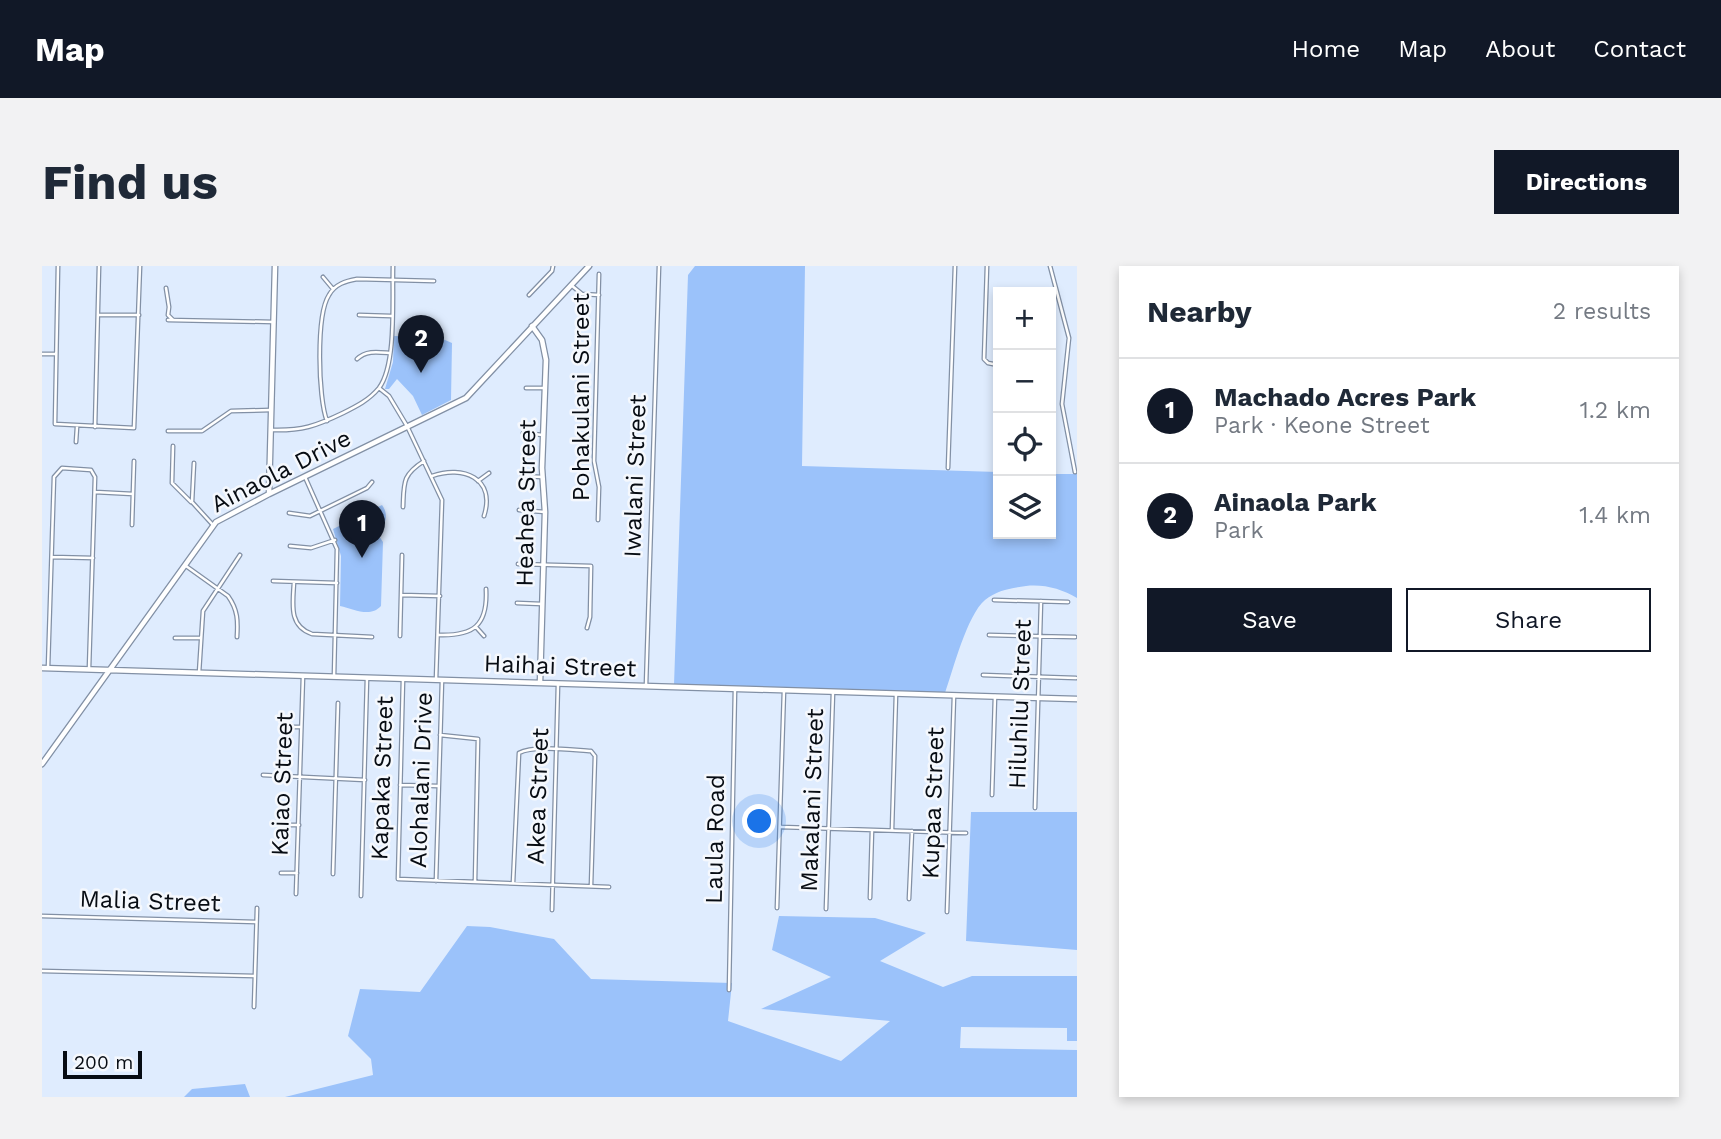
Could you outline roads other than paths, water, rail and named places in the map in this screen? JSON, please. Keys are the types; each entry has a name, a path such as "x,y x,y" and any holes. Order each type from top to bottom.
{"street":[{"path":"58,266 54,421 59,426 77,427 135,427 140,266"},
{"path":"95,427 99,266"},
{"path":"269,494 275,266"},
{"path":"271,430 305,429 327,421 361,404 379,388 388,370 390,353 393,266"},
{"path":"529,295 552,271 553,266"},
{"name":"Ainaola Drive","path":"42,764 213,524 228,514 466,398 589,266"},
{"name":"Iwalani Street","path":"646,686 659,266"},
{"path":"948,467 955,266"},
{"path":"987,266 984,359 993,364"},
{"path":"1050,266 1069,338 1062,404 1075,472"},
{"name":"Pohakulani Street","path":"598,520 599,487 594,461 599,274"},
{"path":"323,277 333,289"},
{"path":"327,421 320,393 323,310 333,289 357,279 434,281"},
{"name":"Pohakulani Street","path":"571,285 582,294 598,295"},
{"path":"166,288 170,320 274,322"},
{"path":"98,315 139,315"},
{"path":"359,315 391,316"},
{"name":"Heahea Street","path":"532,326 544,346 545,388 542,477 545,512 540,683"},
{"path":"357,359 362,354 390,353"},
{"path":"42,354 55,354"},
{"name":"Alohalani Drive","path":"379,388 389,396 407,426 440,494 442,507 436,881"},
{"path":"526,388 545,388"},
{"path":"168,431 202,431 231,411 271,410"},
{"path":"76,442 77,427"},
{"path":"523,433 543,435"},
{"path":"173,446 172,483 213,524"},
{"path":"132,525 134,461"},
{"path":"403,507 405,479 424,461"},
{"path":"194,463 194,505"},
{"path":"45,668 55,473 62,468 90,470 95,474 89,670"},
{"path":"432,476 450,470 466,472 478,481 486,497 484,516"},
{"path":"478,481 489,473"},
{"path":"522,476 542,477"},
{"path":"305,477 335,540 338,559 334,677"},
{"path":"289,513 305,516 320,512 367,488 372,482"},
{"path":"95,492 133,494"},
{"path":"519,510 545,512"},
{"path":"290,546 311,548 335,540"},
{"path":"199,673 203,611 240,555"},
{"path":"400,636 402,555"},
{"path":"52,557 93,558"},
{"path":"184,564 228,596 236,610 237,637"},
{"path":"517,564 591,566 590,617 587,628"},
{"path":"273,581 337,583"},
{"path":"294,582 293,613 297,625 308,633 372,637"},
{"path":"439,635 459,635 476,627 486,612 486,589"},
{"path":"401,595 440,596"},
{"path":"994,600 1068,602"},
{"name":"Hiluhilu Street","path":"1035,808 1041,601"},
{"path":"517,603 542,604"},
{"path":"476,627 484,636"},
{"path":"989,635 1075,637"},
{"path":"175,638 200,638"},
{"path":"117,660 122,670"},
{"name":"Haihai Street","path":"45,668 1077,699"},
{"path":"983,675 1076,678"},
{"name":"Kaiao Street","path":"296,894 303,676"},
{"path":"361,896 367,678"},
{"name":"Kapaka Street","path":"403,679 398,879 436,881"},
{"name":"Akea Street","path":"552,910 558,684"},
{"name":"Laula Road","path":"729,990 735,689"},
{"path":"777,908 784,690"},
{"name":"Makalani Street","path":"826,909 832,692"},
{"path":"892,830 896,694"},
{"name":"Kupaa Street","path":"947,912 954,696"},
{"path":"992,795 995,696"},
{"path":"333,874 338,703"},
{"path":"286,726 301,727"},
{"path":"440,735 478,739 475,882"},
{"path":"513,883 517,756 522,750 528,749 591,751 595,756 591,886"},
{"path":"264,775 365,780"},
{"path":"400,785 438,786"},
{"path":"282,825 299,825"},
{"path":"781,827 966,833"},
{"path":"870,898 872,830"},
{"path":"909,899 912,831"},
{"path":"281,873 297,873"},
{"path":"436,881 609,887"},
{"path":"254,1007 257,908"},
{"name":"Malia Street","path":"42,916 256,922"},
{"path":"42,971 255,976"}],"place":[{"name":"Ainaola Park","path":"421,373"},
{"name":"Machado Acres Park","path":"362,558"}]}
